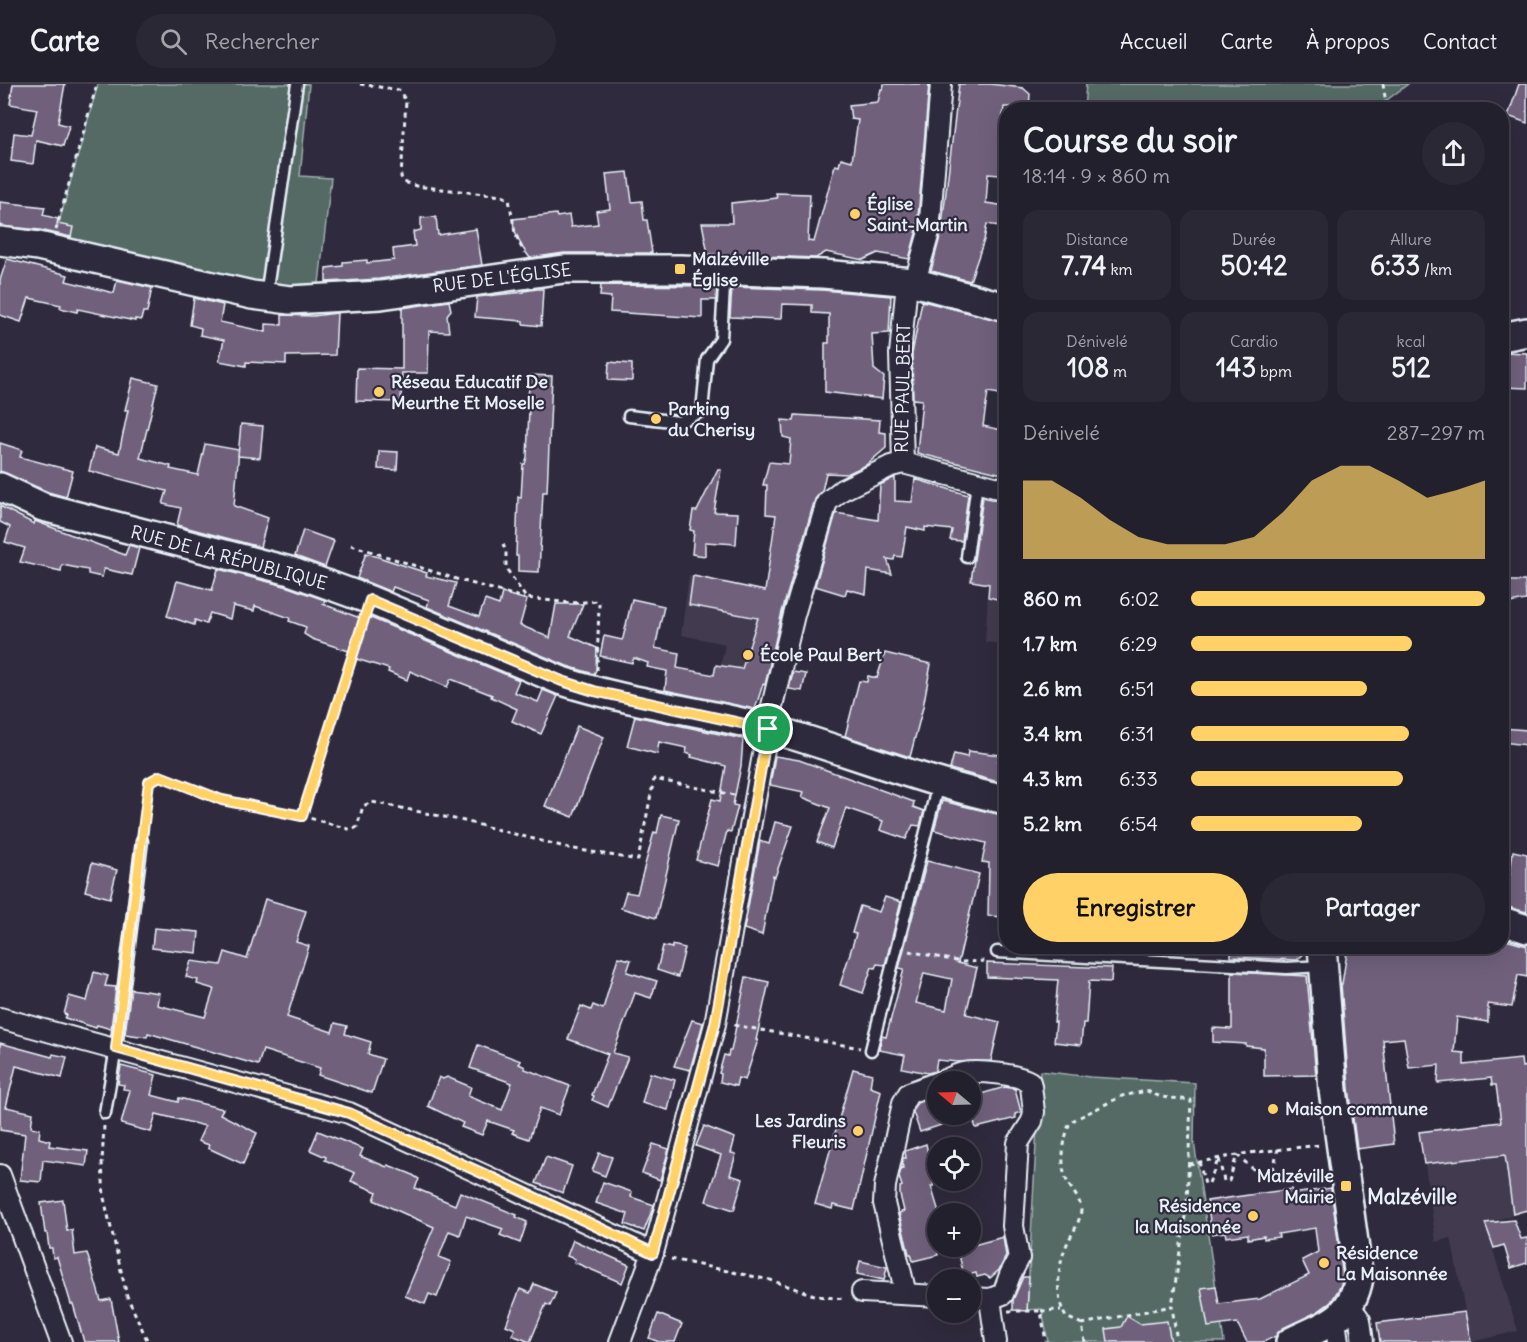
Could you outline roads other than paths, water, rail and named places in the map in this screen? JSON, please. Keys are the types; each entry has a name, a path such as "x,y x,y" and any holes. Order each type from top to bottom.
{"main road":[{"name":"RUE DE L'ÉGLISE","path":"0,241 50,249 266,297 290,300 381,295 564,268 823,274 913,282 999,305"},
{"path":"1509,336 1527,332"},
{"name":"RUE DE LA RÉPUBLIQUE","path":"0,487 43,507 290,571 370,600 562,681 594,691 768,729 938,783 999,798"},
{"path":"1509,923 1527,928"},
{"path":"1290,1342 1341,1323 1356,1292 1359,1278 1333,1090 1323,956"}],"street":[{"name":"RUE PAUL BERT","path":"620,1342 653,1253 715,1021 768,729 794,615 827,502 842,490 891,466 903,463 900,354 906,293 913,282 929,232 941,84"},
{"path":"903,463 999,488"},
{"path":"0,1018 349,1113 653,1253"},
{"path":"981,1072 1018,1077 1029,1082 1034,1113 1032,1121 1018,1143 1013,1226 1019,1258 1003,1294 984,1303 996,1342"},
{"path":"906,1294 886,1213 885,1186 903,1103 909,1093 927,1086"},
{"path":"0,1175 61,1342"},
{"path":"862,1292 927,1295"},
{"path":"1341,1323 1360,1320 1363,1342"}],"lane":[{"path":"266,297 297,84"},
{"path":"629,416 679,422 702,411 707,359 721,339 725,270"},
{"path":"966,557 976,483"},
{"path":"871,1050 938,783"},
{"path":"105,1113 116,1048 142,842"},
{"path":"1033,954 1287,968 1323,956"}],"place":[{"name":"Église Saint-Martin","path":"855,214"},
{"name":"Malzéville Église","path":"680,269"},
{"name":"Réseau Educatif De Meurthe Et Moselle","path":"379,392"},
{"name":"Parking du Cherisy","path":"656,419"},
{"name":"École Paul Bert","path":"748,655"},
{"name":"Maison commune","path":"1273,1109"},
{"name":"Les Jardins Fleuris","path":"858,1131"},
{"name":"Malzéville Mairie","path":"1346,1186"},
{"name":"Résidence la Maisonnée","path":"1253,1216"},
{"name":"Résidence La Maisonnée","path":"1324,1263"}],"district":[{"name":"Malzéville","path":"1412,1197"}]}
